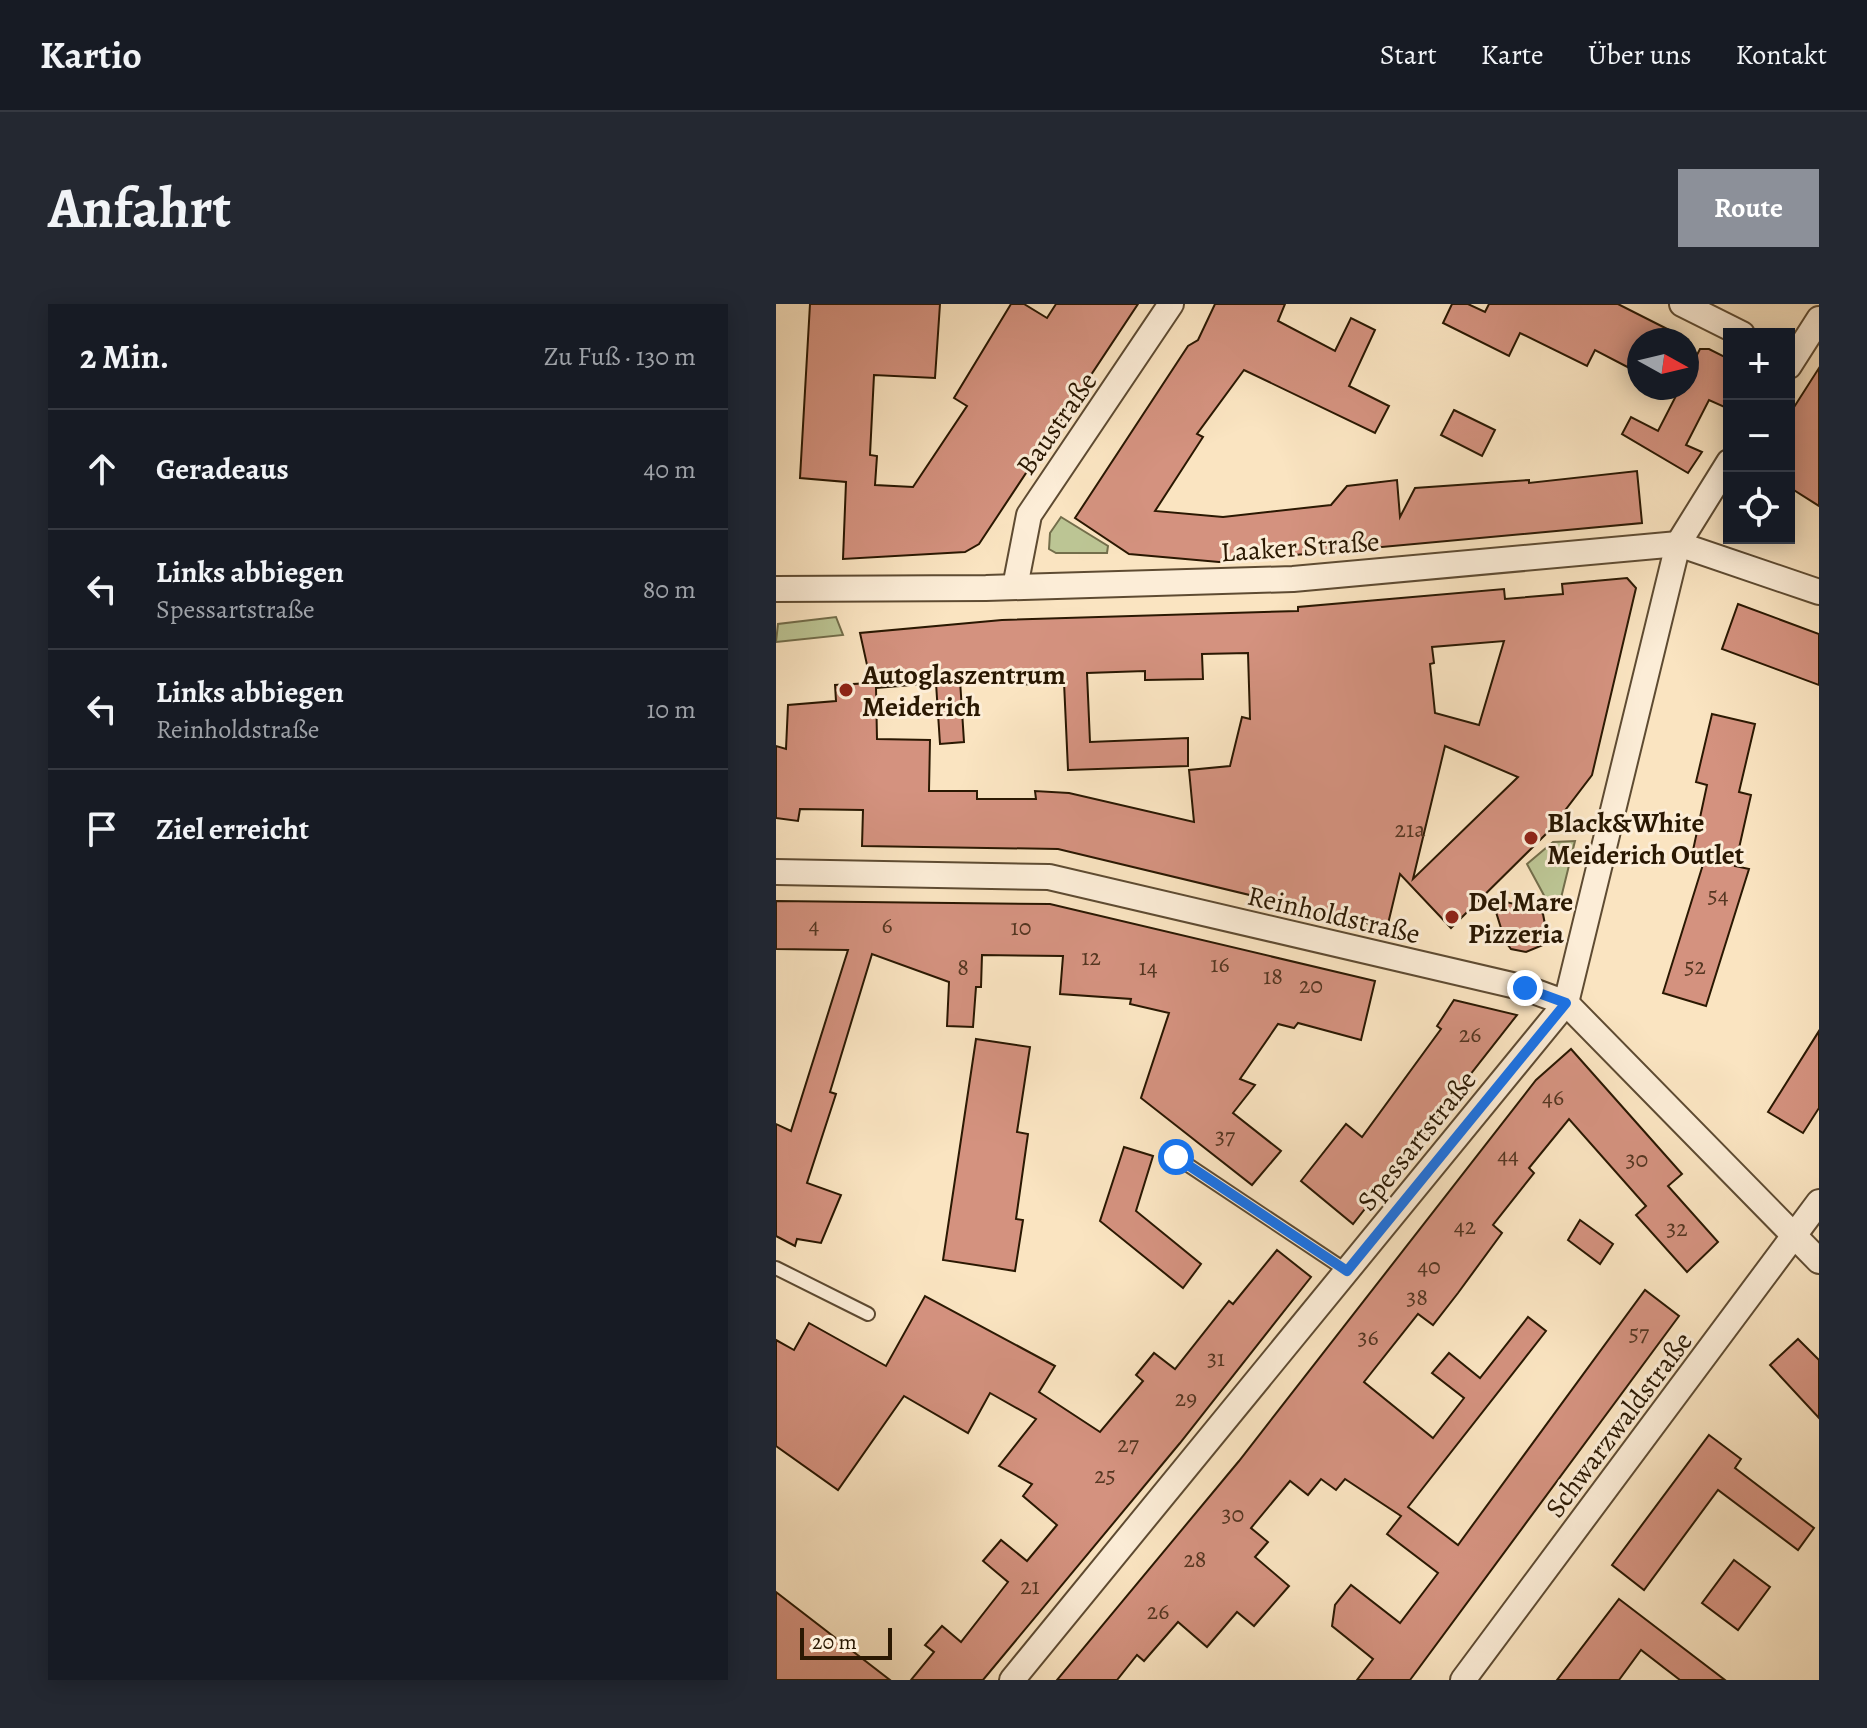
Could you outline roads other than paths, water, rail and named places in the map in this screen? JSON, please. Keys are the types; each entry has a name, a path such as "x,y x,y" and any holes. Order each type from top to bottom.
{"street":[{"name":"Baustraße","path":"1015,587 1029,515 1171,304"},
{"path":"1682,304 1730,328"},
{"path":"1795,354 1819,319"},
{"name":"Spessartstraße","path":"1012,1680 1566,1003 1678,544 1723,472"},
{"name":"Laaker Straße","path":"776,589 1015,587 1293,579 1678,544 1819,592"},
{"name":"Reinholdstraße","path":"776,872 1049,877 1525,988 1566,1003 1819,1261"},
{"name":"Schwarzwaldstraße","path":"1463,1680 1797,1237 1819,1202"}],"lane":[{"path":"1176,1157 1347,1271"},
{"path":"776,1268 868,1314"}],"place":[{"name":"Autoglaszentrum Meiderich","path":"846,690"},
{"name":"Black&White Meiderich Outlet","path":"1531,838"},
{"name":"Del Mare Pizzeria","path":"1452,917"}]}
